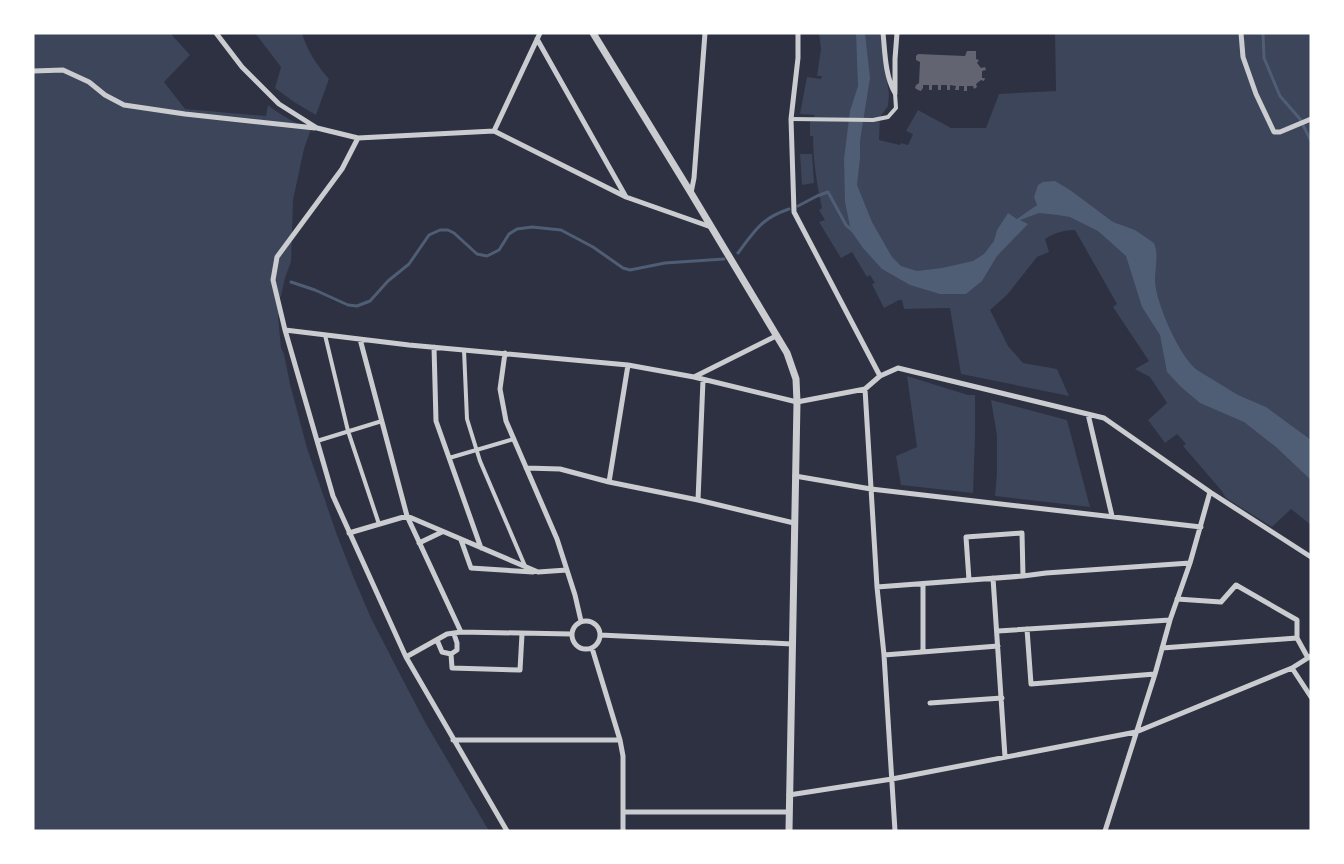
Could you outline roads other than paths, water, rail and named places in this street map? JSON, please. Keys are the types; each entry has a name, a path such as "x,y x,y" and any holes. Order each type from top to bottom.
{"street":[{"path":"216,33 242,67 279,104 317,128"},
{"path":"593,33 787,353 796,379 789,831"},
{"path":"692,193 705,33"},
{"path":"798,33 794,119 794,212 880,376"},
{"path":"883,33 888,72 892,88 896,93"},
{"path":"794,119 873,120 888,117 896,108 897,33"},
{"path":"1241,33 1243,57 1256,94 1274,132 1280,132 1311,119"},
{"path":"494,131 538,36"},
{"path":"538,36 626,197"},
{"path":"33,71 63,70 89,82 124,105 317,128 358,138 494,131 626,197 711,227"},
{"path":"358,138 342,169 277,257 273,280 285,330 333,496 406,657 507,831"},
{"path":"285,330 628,365 694,377 796,402 864,389 880,376 898,368 1104,418 1210,492 1311,557"},
{"path":"325,335 348,431 379,525"},
{"path":"694,377 776,336"},
{"path":"360,339 407,516 458,633 457,650 451,654 442,652 437,640"},
{"path":"434,347 436,421 481,548"},
{"path":"464,350 466,418 525,567"},
{"path":"505,353 500,389 506,421 557,539 581,621"},
{"path":"609,482 628,365"},
{"path":"698,500 703,380"},
{"path":"864,389 895,831"},
{"path":"1088,414 1112,516"},
{"path":"317,441 382,421"},
{"path":"449,458 514,439"},
{"path":"526,468 560,469 794,523"},
{"path":"795,476 871,489 1200,527"},
{"path":"1105,831 1170,620 1190,563 1210,492"},
{"path":"349,533 407,516 538,572"},
{"path":"420,543 442,532"},
{"path":"969,580 966,537 1022,533 1023,576"},
{"path":"461,540 471,568 538,572 567,570"},
{"path":"877,587 1190,563"},
{"path":"993,578 1005,757"},
{"path":"923,584 923,652"},
{"path":"789,795 1136,732 1292,668 1309,657 1297,638 1297,620 1236,585 1221,602 1178,599"},
{"path":"998,631 1170,620"},
{"path":"581,621 590,621 597,626 600,635 598,643 592,648 582,649 574,644 571,634 574,626 581,621"},
{"path":"1027,629 1031,684 1155,674"},
{"path":"406,657 447,634 571,634"},
{"path":"451,654 452,668 520,670 522,634"},
{"path":"600,635 792,644"},
{"path":"1162,648 1297,638"},
{"path":"884,655 998,646"},
{"path":"592,648 623,756 623,831"},
{"path":"1292,668 1311,697"},
{"path":"930,703 1002,698"},
{"path":"453,740 620,740"},
{"path":"623,812 789,812"}],"waterway":[{"path":"1263,33 1264,58 1280,96 1300,119 1311,141"},
{"path":"798,206 828,192 846,225 853,231"},
{"path":"738,253 765,221 789,209"},
{"path":"291,282 348,305 357,306 370,301 388,281 409,264 429,235 440,230 454,233 477,254 487,256 499,250 509,234 517,229 532,227 561,230 630,270 665,263 724,259"}]}
